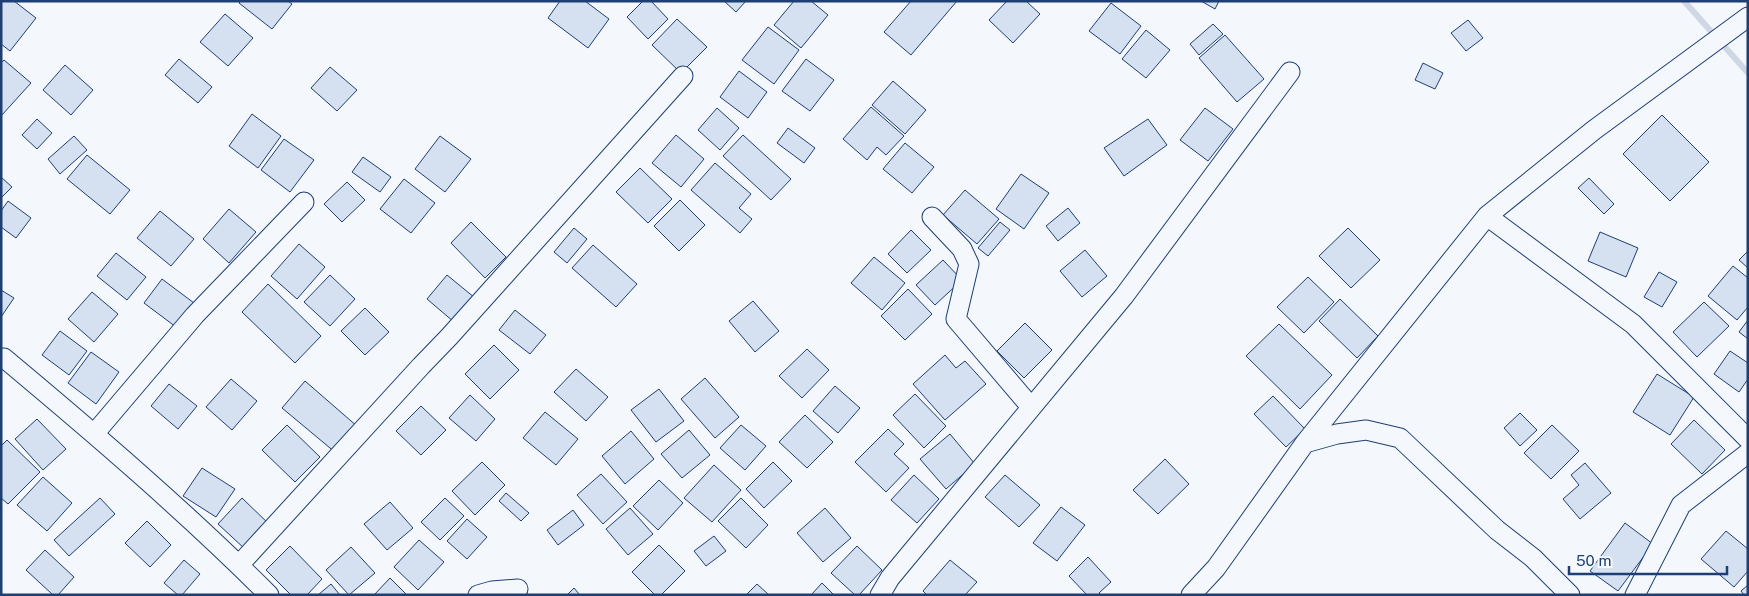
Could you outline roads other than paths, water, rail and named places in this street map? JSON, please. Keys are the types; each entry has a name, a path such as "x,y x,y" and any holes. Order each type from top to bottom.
{"street":[{"path":"1191,595 1216,568 1304,443 1488,216 1594,130 1748,17"},
{"path":"880,595 890,578 1124,296 1290,72"},
{"path":"240,565 449,337 683,76"},
{"path":"94,434 196,315 304,202"},
{"path":"1488,216 1633,324 1748,439"},
{"path":"932,217 962,249 969,264 956,319 1031,407"},
{"path":"4,358 193,521 270,595"},
{"path":"1304,443 1337,434 1366,430 1400,438 1497,530 1533,558 1570,595"},
{"path":"1635,595 1681,505 1748,453"},
{"path":"478,595 492,591 518,589"}],"waterway":[{"path":"1684,1 1748,73"}]}
